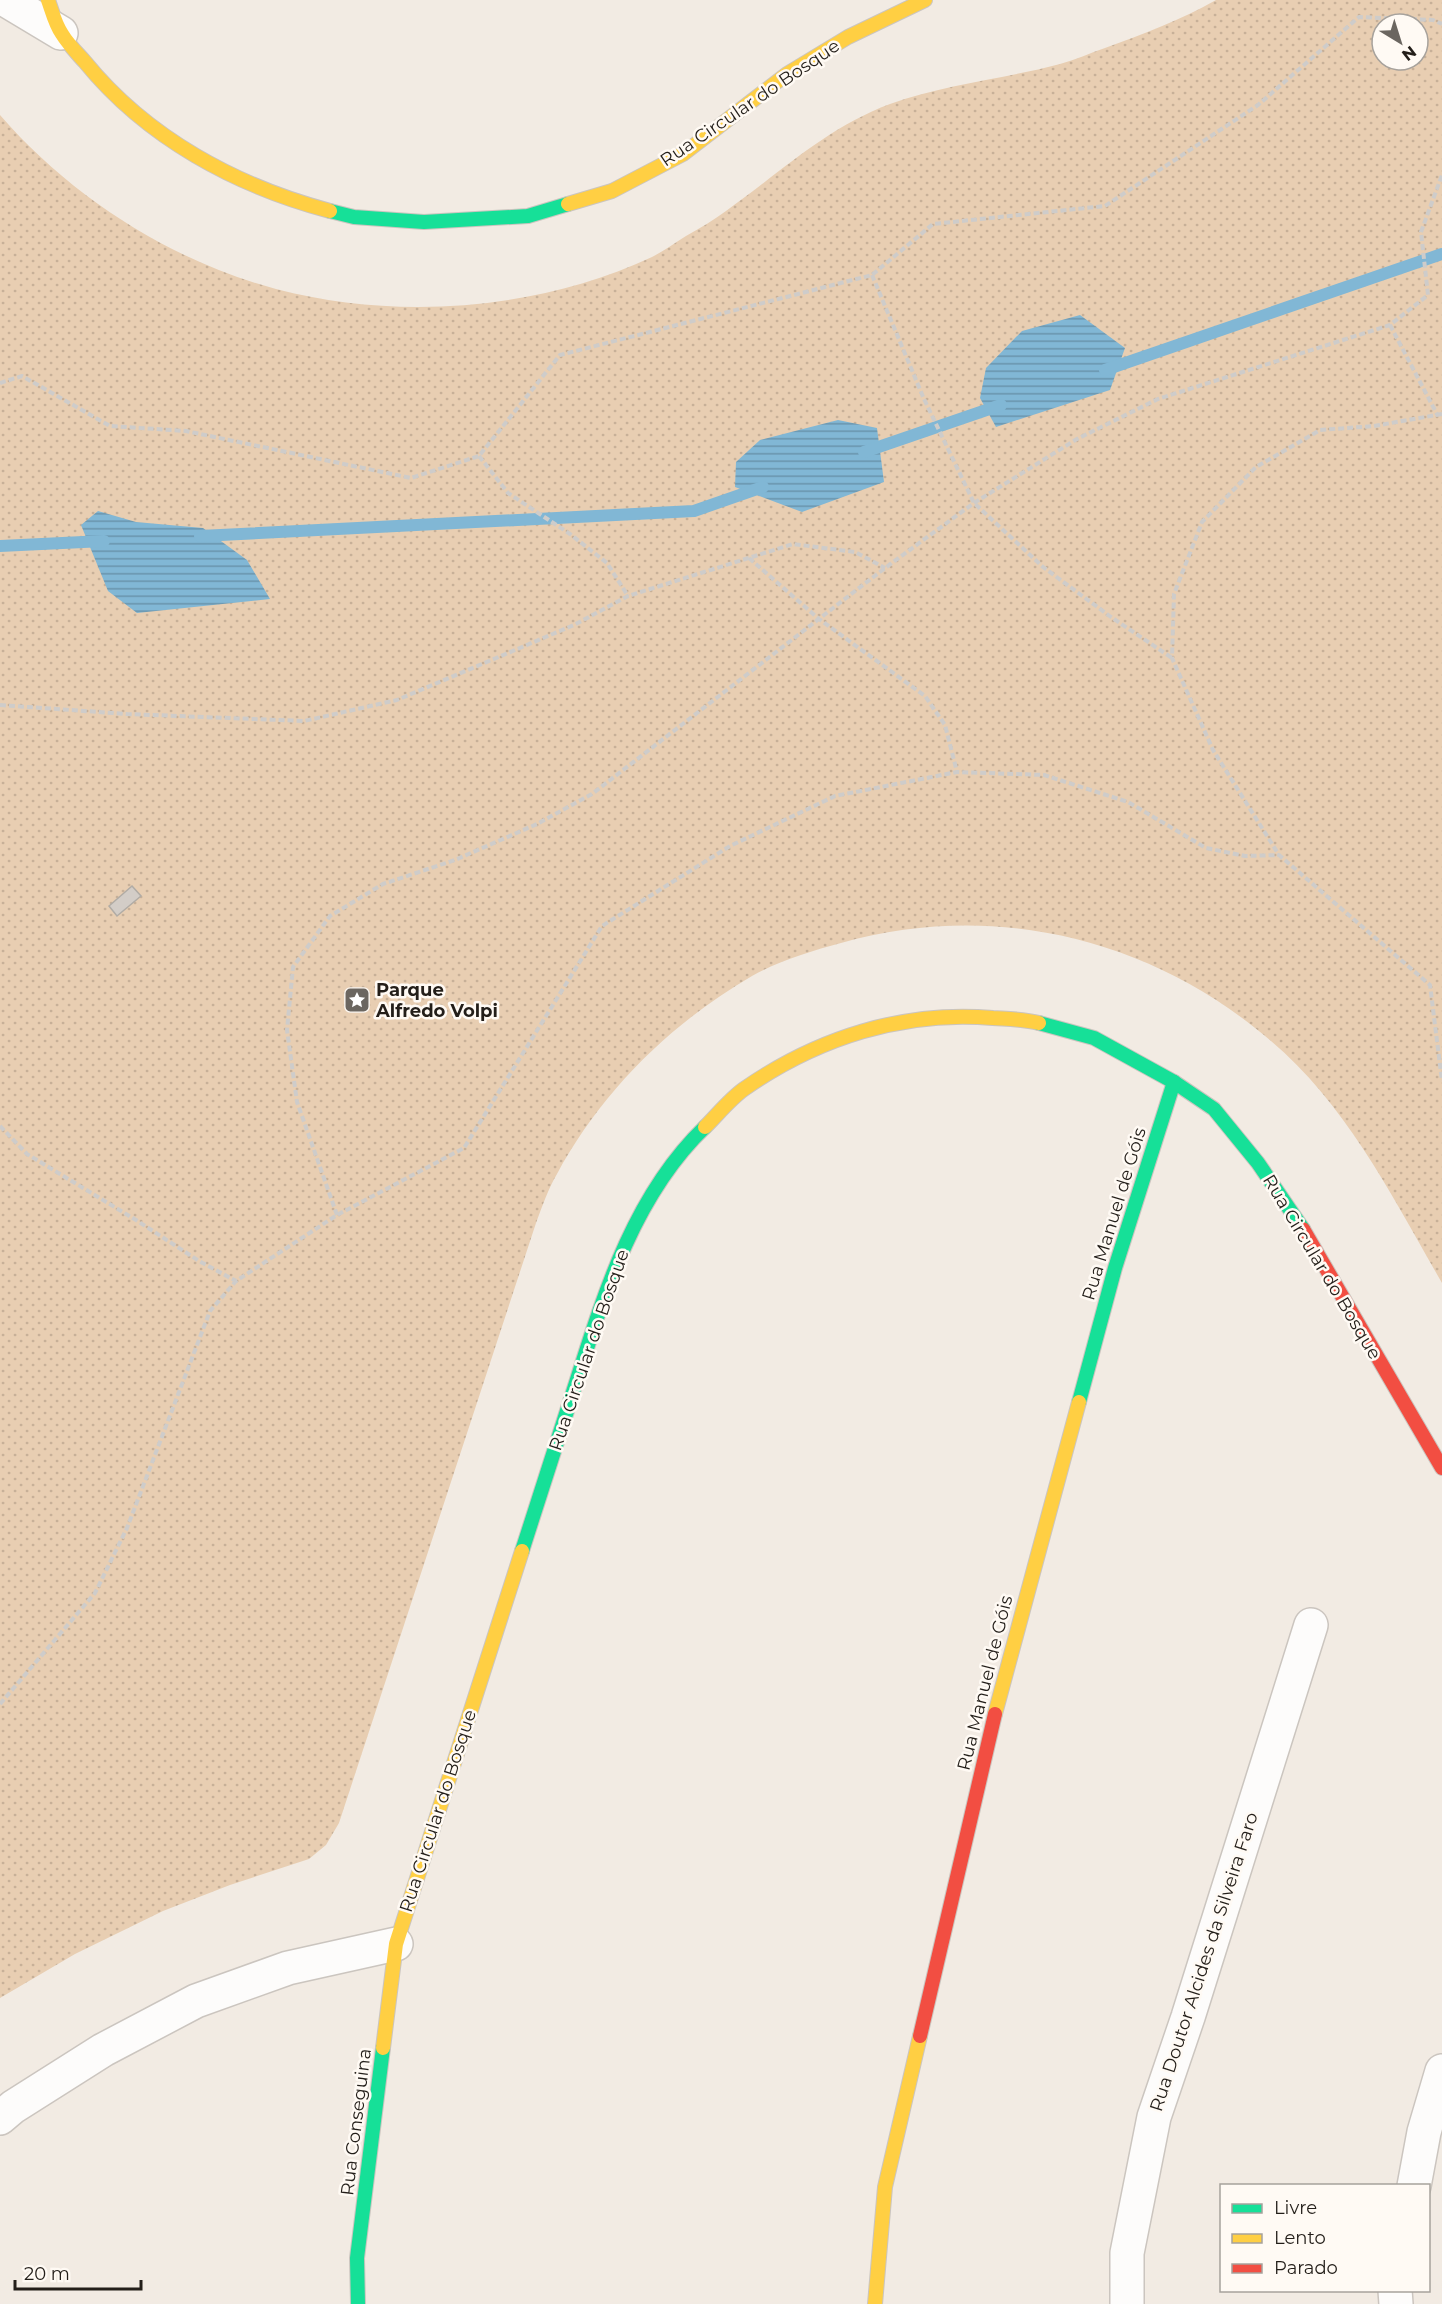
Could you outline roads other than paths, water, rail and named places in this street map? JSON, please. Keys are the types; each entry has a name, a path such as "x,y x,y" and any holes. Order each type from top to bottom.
{"street":[{"name":"Rua Circular do Bosque","path":"6,0 61,33"},
{"name":"Rua Circular do Bosque","path":"48,0 61,33 103,84 133,113 204,162 289,200 354,217 424,222 528,216 612,191 683,154 797,68 848,37 925,0"},
{"name":"Rua Circular do Bosque","path":"396,1944 592,1330 621,1254 653,1191 692,1140 743,1090 797,1057 849,1034 911,1019 973,1016 1032,1021 1094,1038 1174,1082 1214,1109 1258,1163 1297,1219 1442,1468"},
{"name":"Rua Manuel de Góis","path":"875,2304 885,2187 992,1725 1114,1268 1174,1082"},
{"name":"Rua Doutor Alcides da Silveira Faro","path":"1126,2304 1127,2253 1154,2117 1188,2017 1311,1625"},
{"path":"0,2118 13,2107 103,2050 196,2001 288,1968 396,1944"},
{"name":"Rua Conseguina","path":"358,2304 357,2258 396,1944"},
{"path":"1414,2184 1424,2132 1442,2072"}],"water":[{"path":"1080,315 1125,348 1110,390 996,427 980,398 986,368 1022,331"},
{"path":"838,420 877,428 884,482 802,512 735,487 736,462 760,440"},
{"path":"98,511 136,522 203,528 247,560 270,599 137,613 108,591 81,525"}],"waterway":[{"path":"1105,370 1442,254"},
{"path":"864,452 1001,405"},
{"path":"200,536 694,511 763,487"},
{"path":"0,546 104,541"}],"place":[{"name":"Parque Alfredo Volpi","path":"357,1000"}]}
